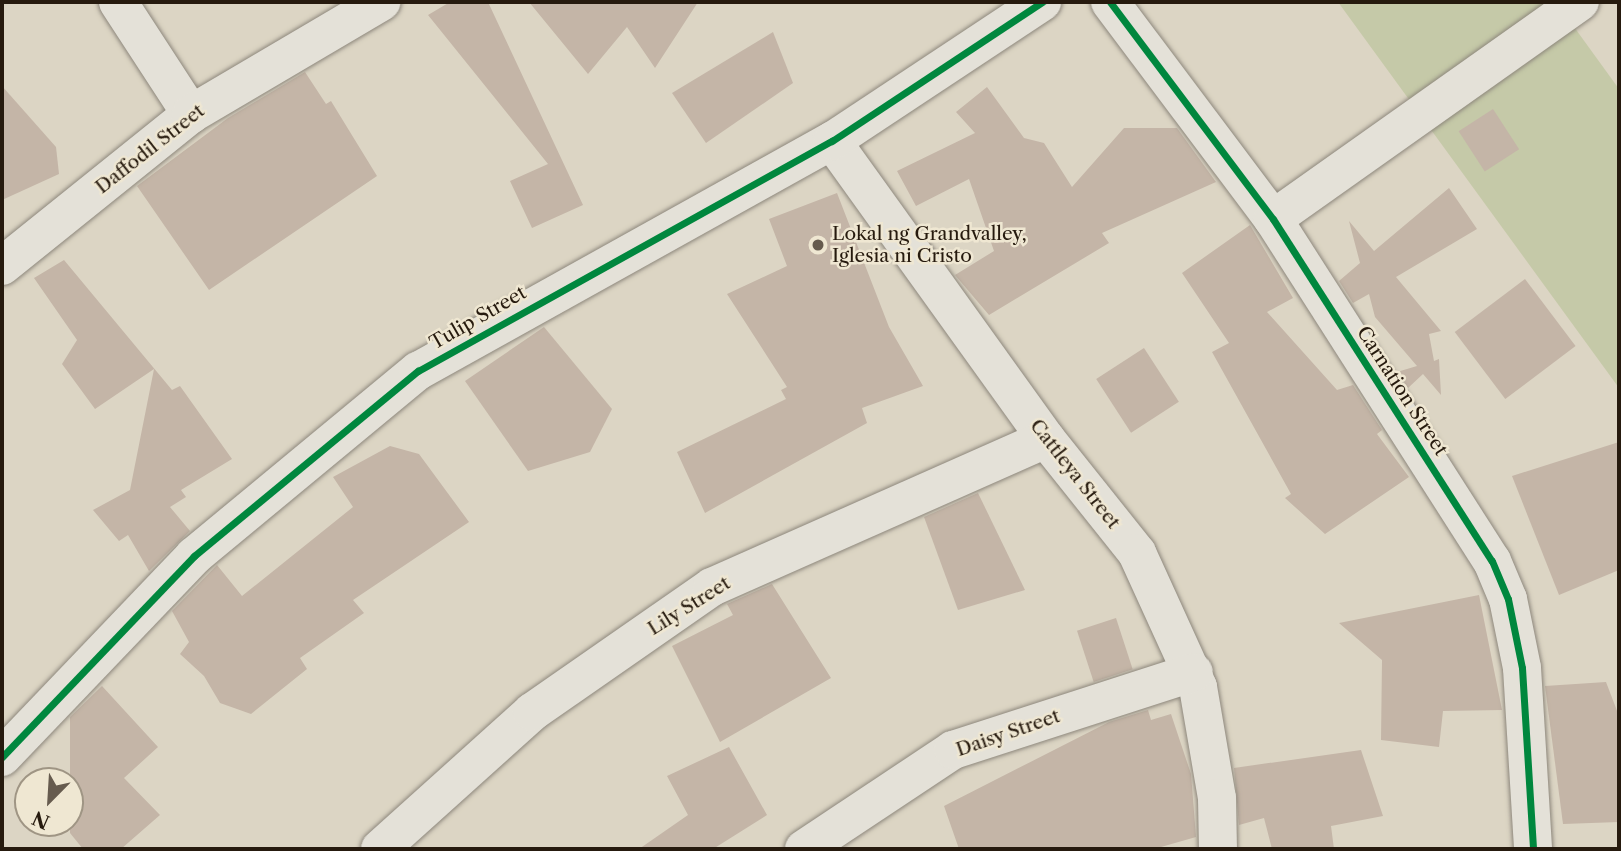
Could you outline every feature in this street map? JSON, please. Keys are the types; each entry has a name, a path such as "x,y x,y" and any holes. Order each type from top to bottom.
{"street":[{"path":"118,2 191,114"},
{"name":"Daffodil Street","path":"2,266 191,114 381,2"},
{"name":"Tulip Street","path":"2,757 194,556 418,371 832,141 1042,2"},
{"name":"Carnation Street","path":"1110,2 1273,219 1492,561 1508,598 1522,668 1533,849"},
{"path":"1273,219 1580,2"},
{"name":"Cattleya Street","path":"832,141 1046,439 1137,553 1194,672 1217,798 1219,849"},
{"name":"Lily Street","path":"380,849 532,712 712,587 1046,439"},
{"name":"Daisy Street","path":"804,849 953,750 1194,672"}],"green space":[{"path":"1338,2 1556,2 1619,89 1619,388"}],"building":[{"path":"450,2 488,2 583,205 532,228 510,181 548,164 428,15"},
{"path":"529,2 698,2 655,68 627,27 588,74"},
{"path":"773,32 793,83 706,143 672,93"},
{"path":"305,72 326,104 331,101 377,176 209,290 137,186 228,118"},
{"path":"2,86 56,147 59,174 2,200"},
{"path":"987,87 1024,138 1044,143 1072,187 1124,128 1177,128 1216,182 1102,233 1109,243 989,315 955,275 994,251 969,179 916,206 897,171 975,133 956,112"},
{"path":"1493,109 1519,149 1485,172 1459,131"},
{"path":"1449,188 1477,229 1396,277 1441,331 1429,334 1434,361 1439,359 1441,395 1423,374 1408,388 1397,372 1417,366 1375,317 1369,294 1353,303 1339,281 1360,263 1349,221 1374,251"},
{"path":"837,193 889,327 923,386 862,408 867,423 705,513 677,452 786,399 781,390 787,387 727,294 787,266 769,219"},
{"path":"1250,225 1293,298 1267,312 1337,390 1353,385 1382,430 1377,434 1409,477 1325,534 1285,498 1291,494 1212,352 1229,343 1182,273"},
{"path":"64,260 172,390 180,386 232,459 181,490 186,497 170,507 190,531 149,571 128,535 119,541 93,510 130,490 154,369 95,409 62,364 77,340 34,278"},
{"path":"1525,279 1576,346 1505,399 1455,332"},
{"path":"544,327 612,409 590,452 528,471 465,381"},
{"path":"1144,348 1179,402 1131,433 1096,379"},
{"path":"1619,442 1619,570 1559,595 1512,476"},
{"path":"390,446 419,454 469,522 353,600 364,613 300,658 307,669 251,714 220,703 204,676 180,654 189,642 172,611 217,565 242,596 353,507 333,477"},
{"path":"978,493 1025,590 958,610 924,517"},
{"path":"772,584 831,678 720,742 672,646 733,615 727,604"},
{"path":"1479,595 1502,710 1443,711 1439,747 1381,740 1382,660 1339,623"},
{"path":"1116,618 1133,669 1094,682 1077,631"},
{"path":"1606,682 1619,716 1619,822 1563,824 1545,686"},
{"path":"102,686 158,747 124,778 160,815 121,849 83,849 73,837 84,837 84,767 70,767 70,717"},
{"path":"1148,710 1151,720 1171,714 1191,774 1196,837 1154,849 959,849 944,806 1109,722"},
{"path":"729,747 767,815 713,849 639,849 688,815 667,776"},
{"path":"1361,750 1383,816 1331,826 1334,849 1272,849 1264,818 1239,825 1234,768"}],"cycle path":[{"path":"2,757 194,556 418,371 832,141 1042,2"},
{"path":"1110,2 1273,219 1492,561 1508,599 1522,668 1533,849"}],"place":[{"name":"Lokal ng Grandvalley, Iglesia ni Cristo","path":"818,245"}]}
